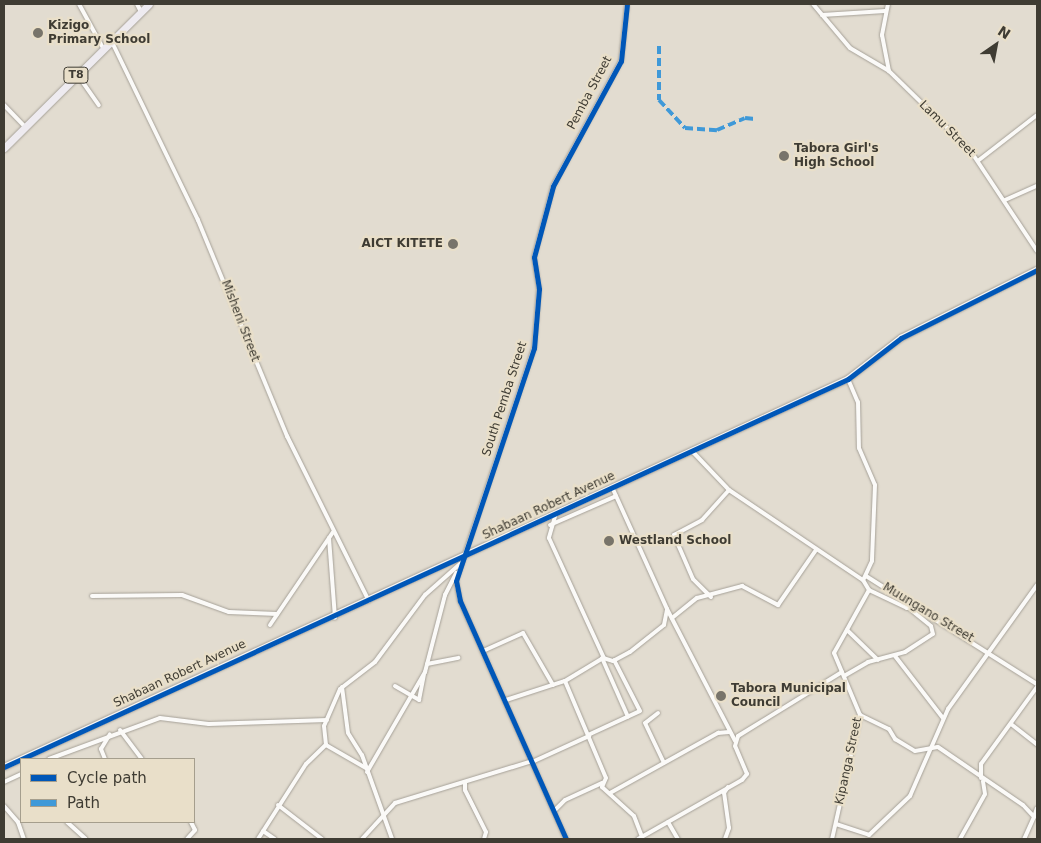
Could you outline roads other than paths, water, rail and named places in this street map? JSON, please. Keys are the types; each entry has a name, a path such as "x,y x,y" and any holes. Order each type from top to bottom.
{"highway":[{"name":"T8","path":"4,148 111,40 150,4"}],"street":[{"path":"79,4 103,48"},
{"path":"137,4 141,12"},
{"name":"Pemba Street","path":"566,159 621,61 627,4"},
{"name":"Lamu Street","path":"813,4 850,48 889,71 978,160 1037,251"},
{"path":"888,4 885,11 882,35 889,71"},
{"path":"822,15 885,11"},
{"name":"Misheni Street","path":"111,40 198,220 266,388 333,532 369,602"},
{"path":"77,74 99,105"},
{"path":"4,105 25,127"},
{"path":"978,160 1037,115"},
{"name":"South Pemba Street","path":"459,570 534,348 539,289 534,257 553,186 566,159"},
{"path":"1005,200 1037,187"},
{"name":"Shabaan Robert Avenue","path":"24,758 369,602 556,513 848,379 901,338 1037,270"},
{"path":"848,379 858,402 859,448 874,486 873,554 863,580"},
{"path":"692,451 729,490 863,580 869,590 910,609 933,632 905,652 843,674 824,686 794,698 735,740"},
{"path":"606,781 602,787 634,816 640,838 747,774 735,740 729,732 667,609 612,487"},
{"path":"712,597 693,579 674,535 702,520 729,490"},
{"path":"550,525 616,496"},
{"path":"556,513 550,525 549,538 628,717"},
{"path":"270,626 333,532"},
{"path":"329,538 334,618"},
{"path":"672,618 693,600 712,597 746,586 778,605 816,550"},
{"path":"258,839 306,764 326,745 327,720 342,687 375,662 425,595 460,564"},
{"path":"459,570 457,591 555,810 566,839"},
{"path":"366,770 425,672 445,595 459,570"},
{"name":"Muungano Street","path":"866,576 921,607 990,650 1037,686"},
{"path":"836,824 863,835 875,832 910,796 944,718 1037,585"},
{"name":"Kipanga Street","path":"832,839 860,714 834,654 869,590"},
{"path":"92,596 182,596 229,612 277,614"},
{"path":"910,609 921,607"},
{"path":"506,700 565,681 603,658 614,660 663,626 667,609"},
{"path":"846,630 878,660"},
{"path":"483,651 523,633 553,685"},
{"path":"904,662 905,652"},
{"path":"895,656 904,662 944,718"},
{"path":"428,664 458,658"},
{"path":"362,839 395,802 532,761 628,717 640,709 614,660"},
{"path":"395,686 409,699 421,698 425,672"},
{"path":"565,681 606,781"},
{"path":"960,839 985,794 981,764 1037,686"},
{"path":"342,687 348,733 366,770 392,839"},
{"path":"658,713 645,723 664,763"},
{"path":"860,714 889,728 895,739 915,750 938,746 1034,817"},
{"path":"51,758 120,730 160,718 209,724 327,720"},
{"path":"1011,724 1037,744"},
{"path":"120,730 141,758"},
{"path":"610,793 718,733 729,732"},
{"path":"105,758 101,749 110,734"},
{"path":"326,745 366,770"},
{"name":"Shabaan Robert Avenue","path":"4,767 20,760"},
{"path":"4,782 20,774"},
{"path":"555,810 565,800 606,781"},
{"path":"466,782 464,790 486,832 484,839"},
{"path":"724,839 729,828 724,793 728,787"},
{"path":"278,805 322,839"},
{"path":"4,806 18,822 24,839"},
{"path":"1024,839 1037,808"},
{"path":"668,822 678,839"},
{"path":"67,823 86,839"},
{"path":"187,839 195,830 192,823"},
{"path":"263,831 275,839"}],"place":[{"name":"Kizigo Primary School","path":"38,33"},
{"name":"Tabora Girl's High School","path":"784,156"},
{"name":"AICT KITETE","path":"453,244"},
{"name":"Westland School","path":"609,541"},
{"name":"Tabora Municipal Council","path":"721,696"}]}
